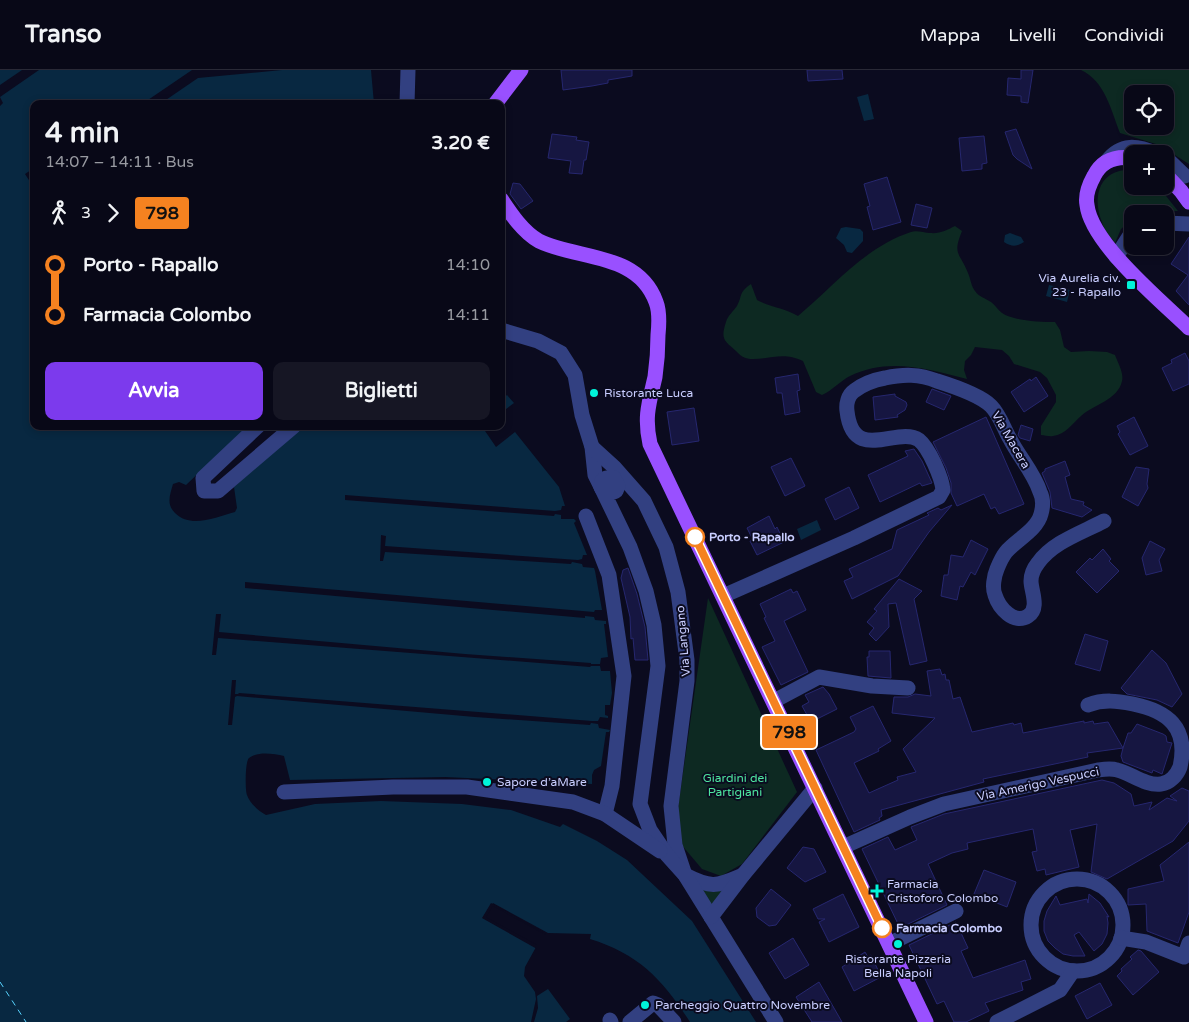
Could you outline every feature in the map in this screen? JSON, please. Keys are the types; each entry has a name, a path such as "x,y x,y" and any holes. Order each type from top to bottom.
{"main road":[{"path":"498,100 521,70"},
{"path":"1124,158 1114,158 1107,161 1094,175 1088,190 1086,205 1092,223 1116,257 1189,328"},
{"path":"1174,183 1189,202"},
{"path":"505,205 519,224 539,240 614,263 631,271 644,282 656,301 659,326 657,361 648,403 646,426 650,444 926,1022"}],"street":[{"path":"407,71 407,100"},
{"path":"1107,161 1113,153 1124,148"},
{"path":"1174,166 1184,176"},
{"path":"1174,223 1189,224"},
{"path":"1116,257 1124,244"},
{"path":"505,331 538,341 562,353 576,375 582,415 592,446 595,475 614,483"},
{"name":"Via Macera","path":"724,596 854,538 939,497 943,490 942,482 927,449 919,440 909,436 876,441 866,440 852,429 846,407 850,394 872,381 885,378 907,374 925,376 982,400 991,406 1037,485 1041,493 1043,506 1041,516 1006,552 997,569 994,580 994,594 1004,612 1013,618 1024,618 1030,615 1034,606 1031,581 1038,562 1056,545 1104,521"},
{"path":"254,430 204,478 204,491 218,491 289,430"},
{"path":"592,446 614,483"},
{"name":"Via Langano","path":"614,483 630,547 646,591 654,625 658,666 640,804 650,830 668,857 685,875 776,1022"},
{"name":"Via Langano","path":"614,483 644,501 666,547 678,592 687,660 687,681 671,806 675,845 685,875"},
{"path":"586,516 609,575 624,676 612,786 605,814"},
{"path":"774,702 819,677 872,686 908,688"},
{"name":"Via Amerigo Vespucci","path":"843,847 944,804 1098,770 1118,770 1148,782 1160,784 1173,778 1184,760 1186,750 1182,728 1173,719 1159,711 1109,700 1088,705"},
{"path":"284,792 393,786 467,787 573,802 605,814 668,857"},
{"path":"711,917 815,788"},
{"path":"685,875 701,883 718,885 743,875"},
{"path":"1071,880 1086,880 1100,886 1112,895 1120,908 1123,923 1121,938 1116,949 1108,959 1098,966 1086,970 1073,971 1058,968 1045,960 1036,948 1031,934 1031,919 1035,904 1044,892 1056,884 1071,880"},
{"path":"889,944 956,911"},
{"path":"1121,938 1187,950"},
{"path":"997,1022 1060,990 1073,971"},
{"path":"630,1022 652,1003 658,1005 674,1022"}],"green space":[{"path":"1081,70 1189,70 1189,164 1174,154 1174,145 1159,145 1126,135 1174,135 1174,85 1124,85 1124,134 1120,133 1106,97 1096,81"},
{"path":"1124,170 1124,195 1165,195 1173,205 1124,205 1124,226 1115,243 1103,225 1099,214 1098,197 1103,182 1108,176"},
{"path":"955,226 962,231 957,250 958,254 978,295 991,302 1007,316 1042,322 1055,322 1060,330 1064,347 1071,352 1107,352 1115,355 1122,375 1120,388 1110,398 1086,412 1062,433 1052,436 1041,435 1041,426 1056,402 1056,395 1047,378 1040,372 1014,364 1002,350 975,347 965,361 964,370 967,379 923,369 894,366 879,367 864,370 850,376 822,395 816,392 803,361 782,356 757,359 746,358 739,354 725,340 723,333 729,315 737,306 742,292 751,284 757,300 798,316 851,268 879,247 911,232 937,233"},
{"name":"Giardini dei Partigiani","path":"708,598 797,792 742,864 721,876 702,869 674,836"},
{"path":"698,888 709,891 725,891 712,907"}],"water":[{"path":"0,70 22,70 0,85"},
{"path":"39,70 192,70 148,100 30,100 30,171 25,174 30,182 30,430 244,430 186,485 179,482 173,484 170,499 172,510 181,518 196,521 212,519 235,512 237,508 234,487 298,430 484,430 496,447 515,432 559,487 565,506 562,506 561,510 345,495 345,500 561,515 561,519 574,519 576,521 574,523 587,555 583,555 582,559 578,560 385,546 386,536 381,535 380,561 383,561 385,552 571,564 572,562 582,564 583,567 594,568 602,610 595,610 594,612 245,582 245,588 585,618 585,616 594,617 595,620 606,621 606,624 604,624 608,657 601,658 600,664 591,664 219,632 221,614 216,614 212,655 216,655 218,638 590,667 600,666 601,671 610,671 612,693 610,705 605,705 605,715 608,718 600,717 598,721 592,721 235,694 236,680 232,680 228,725 232,725 235,697 237,696 475,717 590,725 591,723 598,724 599,728 610,730 606,732 601,766 594,770 592,784 445,777 290,780 284,756 261,754 249,758 247,764 246,792 252,804 266,815 315,804 381,801 462,804 511,810 560,827 563,824 597,841 627,860 692,921 756,1022 690,1022 670,993 659,981 648,970 622,952 590,939 591,934 548,933 493,903 483,918 536,947 525,967 524,976 535,992 536,999 531,1022 0,1022 0,106 3,103 0,97"},
{"path":"282,70 371,70 374,100 166,100 198,78"},
{"path":"868,94 874,119 864,121 857,97"},
{"path":"841,228 860,229 863,232 863,241 852,253 847,252 844,245 836,238"},
{"path":"1010,233 1021,237 1024,242 1014,246 1004,242 1005,235"},
{"path":"1049,285 1070,290 1067,302 1046,296"},
{"path":"507,395 514,403 505,410 505,397"},
{"path":"817,520 821,530 801,540 797,529"},
{"path":"548,989 570,1019 566,1022 534,1022 538,1008 537,996"}],"pier":[{"path":"491,903 546,934 493,906 486,917 537,945 537,949 482,918"}],"building":[{"path":"561,70 632,70 632,76 608,80 608,83 563,90"},
{"path":"807,70 842,70 843,79 808,81"},
{"path":"1021,70 1033,70 1028,103 1021,102 1021,96 1007,95 1008,78 1021,79"},
{"path":"1016,129 1032,169 1013,155 1005,132"},
{"path":"552,134 577,137 576,140 589,142 582,174 569,173 571,161 548,158"},
{"path":"984,136 987,163 982,164 982,169 962,171 959,138"},
{"path":"887,177 901,222 873,230 867,207 870,206 864,184"},
{"path":"513,183 520,184 533,201 521,209 510,194"},
{"path":"916,204 932,208 927,228 911,225"},
{"path":"1189,237 1189,305 1176,291 1188,275 1171,264"},
{"path":"1185,353 1189,361 1189,384 1173,391 1162,368 1172,363 1171,360"},
{"path":"798,374 800,390 797,391 800,412 785,415 782,393 777,393 775,378"},
{"path":"1036,377 1048,396 1024,412 1011,392"},
{"path":"932,389 951,396 944,410 926,402"},
{"path":"895,394 895,396 906,402 905,410 897,415 898,417 875,420 873,397"},
{"path":"694,408 699,441 672,445 667,412"},
{"path":"986,417 1024,504 999,514 995,507 991,509 984,494 957,506 951,493 951,483 946,468 933,442"},
{"path":"1134,417 1148,446 1130,455 1118,434 1120,432 1117,426"},
{"path":"1021,425 1033,429 1030,441 1020,438 1018,435"},
{"path":"914,449 932,483 922,486 920,483 880,502 868,475 908,456 905,451"},
{"path":"791,458 805,486 785,496 771,467"},
{"path":"1065,461 1070,475 1065,477 1071,499 1084,502 1083,505 1092,510 1082,517 1052,508 1050,492 1042,473 1045,469"},
{"path":"1136,467 1149,469 1148,488 1138,506 1122,497"},
{"path":"849,487 859,508 835,520 825,499"},
{"path":"952,505 929,532 898,576 852,599 844,581 853,577 849,569 892,549 897,530 929,515 927,513 938,508 941,510"},
{"path":"769,516 784,542 757,555 750,541 753,540 747,528"},
{"path":"971,540 988,549 975,575 971,572 963,587 960,586 957,600 941,596 944,575 948,575 951,555 963,557"},
{"path":"1150,541 1165,549 1159,560 1162,571 1146,575 1142,558"},
{"path":"1103,549 1111,559 1109,561 1119,571 1097,593 1076,572 1090,558 1092,560"},
{"path":"628,568 645,627 648,660 635,660 633,638 631,639 630,617 621,578 623,570"},
{"path":"899,579 922,591 914,599 927,661 910,665 896,603 888,604 889,627 876,641 869,634 874,628 867,622 877,611 874,609"},
{"path":"791,589 793,593 797,591 806,610 784,621 808,672 781,685 762,647 775,641 764,618 766,617 760,604"},
{"path":"1085,634 1108,641 1100,671 1075,664"},
{"path":"1152,650 1166,663 1182,694 1172,707 1157,700 1127,694 1121,688"},
{"path":"869,651 890,651 891,678 868,676 867,657 869,657"},
{"path":"940,669 942,675 945,674 946,680 949,680 953,699 960,697 972,732 1013,723 1014,725 1021,723 1023,733 1084,721 1084,723 1093,721 1094,724 1108,722 1123,748 1087,753 1088,757 983,779 984,782 881,810 882,816 879,818 880,820 854,832 816,750 854,732 856,729 850,717 873,706 891,741 878,749 879,751 854,763 869,793 898,780 897,777 916,772 903,749 935,718 892,713 894,697 908,697 915,694 931,696 927,671"},
{"path":"823,687 837,709 811,722 802,706 809,702 805,695"},
{"path":"1137,724 1163,734 1166,736 1167,742 1172,743 1162,774 1153,770 1152,773 1123,762 1121,756 1128,733 1131,733"},
{"path":"1102,780 1114,783 1131,794 1134,806 1152,802 1149,810 1167,798 1177,801 1170,796 1182,788 1189,791 1189,821 1173,841 1107,879 1091,872 1097,824 1070,830 1079,867 1046,875 1045,869 1037,871 1032,852 1037,851 1033,829 967,843 968,849 952,853 928,864 947,905 900,928 862,849 888,837 895,850 917,840 911,827 944,814"},
{"path":"1189,842 1189,912 1178,943 1147,931 1146,904 1128,905 1128,889 1164,881 1160,865"},
{"path":"803,847 814,849 826,872 805,882 787,868"},
{"path":"984,870 1016,882 1007,907 974,894"},
{"path":"771,889 791,905 776,925 769,926 757,917 756,908"},
{"path":"843,894 859,927 829,942 819,922 825,919 818,919 813,909"},
{"path":"1089,894 1100,903 1109,917 1107,916 1107,934 1102,944 1094,951 1079,932 1074,935 1085,956 1063,954 1048,941 1044,931 1047,911 1056,896 1060,905 1087,899 1088,903"},
{"path":"956,922 968,948 961,951 973,978 1025,960 1031,979 1021,982 1023,990 985,1003 989,1011 966,1022 954,1022 944,1001 937,1004 909,945"},
{"path":"793,938 809,965 785,979 769,953"},
{"path":"1138,950 1159,972 1133,995 1117,976 1122,971 1121,969 1132,959 1130,957"},
{"path":"865,952 868,957 871,955 878,970 875,971 879,978 854,991 842,967"},
{"path":"819,982 842,1022 812,1022 796,997"},
{"path":"1100,983 1112,1005 1087,1019 1075,996"}],"ferry route":[{"path":"0,982 26,1022"}],"bus line":[{"name":"798","path":"695,537 882,928"}],"place":[{"name":"Via Aurelia civ. 23 - Rapallo","path":"1131,285"},
{"name":"Ristorante Luca","path":"594,393"},
{"name":"Porto - Rapallo","path":"695,537"},
{"name":"Sapore d’aMare","path":"487,782"},
{"name":"Farmacia Cristoforo Colombo","path":"877,891"},
{"name":"Farmacia Colombo","path":"882,928"},
{"name":"Ristorante Pizzeria Bella Napoli","path":"898,944"},
{"name":"Parcheggio Quattro Novembre","path":"645,1005"}]}
